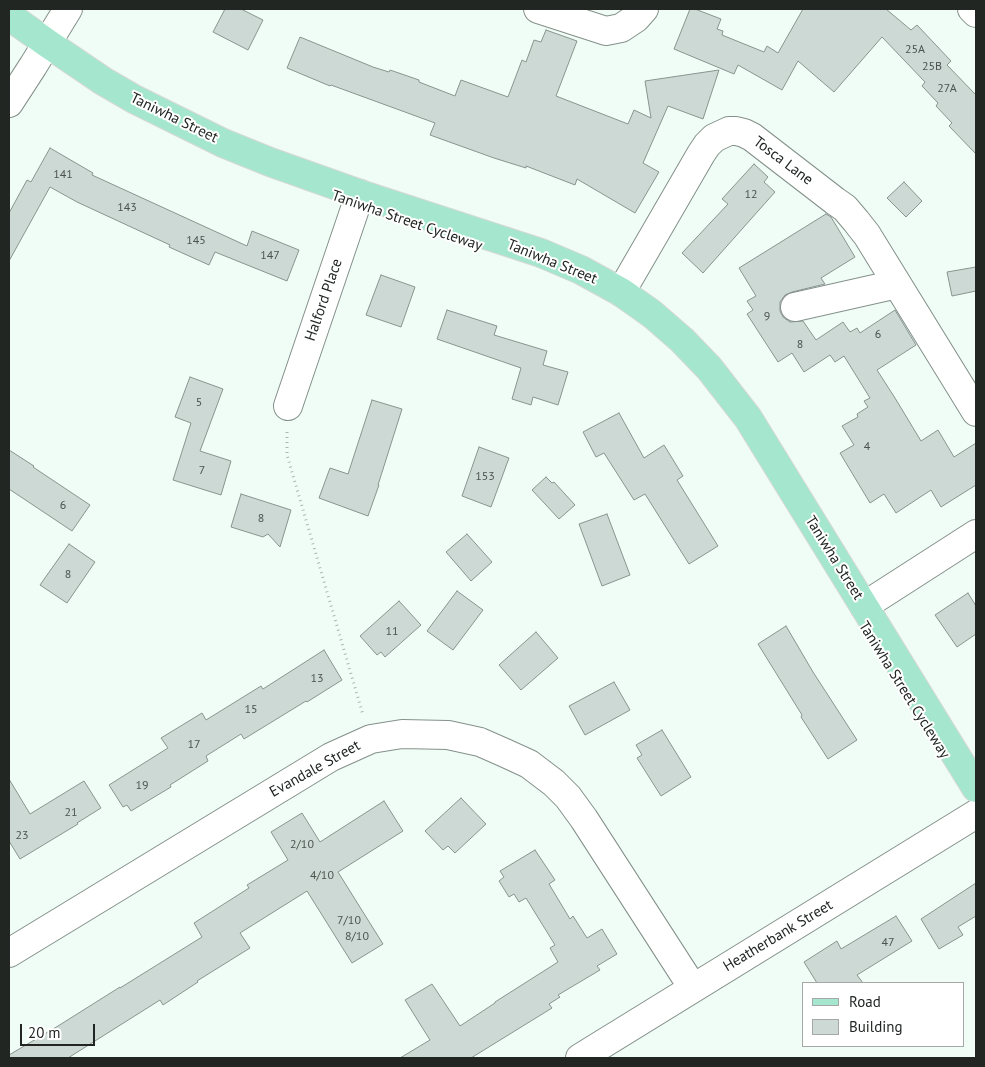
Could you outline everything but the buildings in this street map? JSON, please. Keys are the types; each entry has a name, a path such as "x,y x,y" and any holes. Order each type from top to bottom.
{"main road":[{"name":"Taniwha Street","path":"9,16 46,43 134,100 223,143 360,194 541,253 581,270 620,292 652,314 710,368 748,418 976,788"}],"street":[{"path":"9,103 68,9"},
{"path":"538,9 606,31 620,28 636,18 644,9"},
{"path":"972,9 976,13"},
{"name":"Tosca Lane","path":"620,292 701,154 714,138 729,131 744,133 845,208 867,235 976,412"},
{"name":"Halford Place","path":"288,406 360,194"},
{"path":"795,307 898,284"},
{"path":"864,606 976,534"},
{"name":"Evandale Street","path":"9,953 331,757 371,739 402,734 448,735 480,742 529,764 554,783 584,819 693,988"},
{"name":"Heatherbank Street","path":"580,1058 976,814"}],"path":[{"path":"288,406 287,455 371,739"}]}
